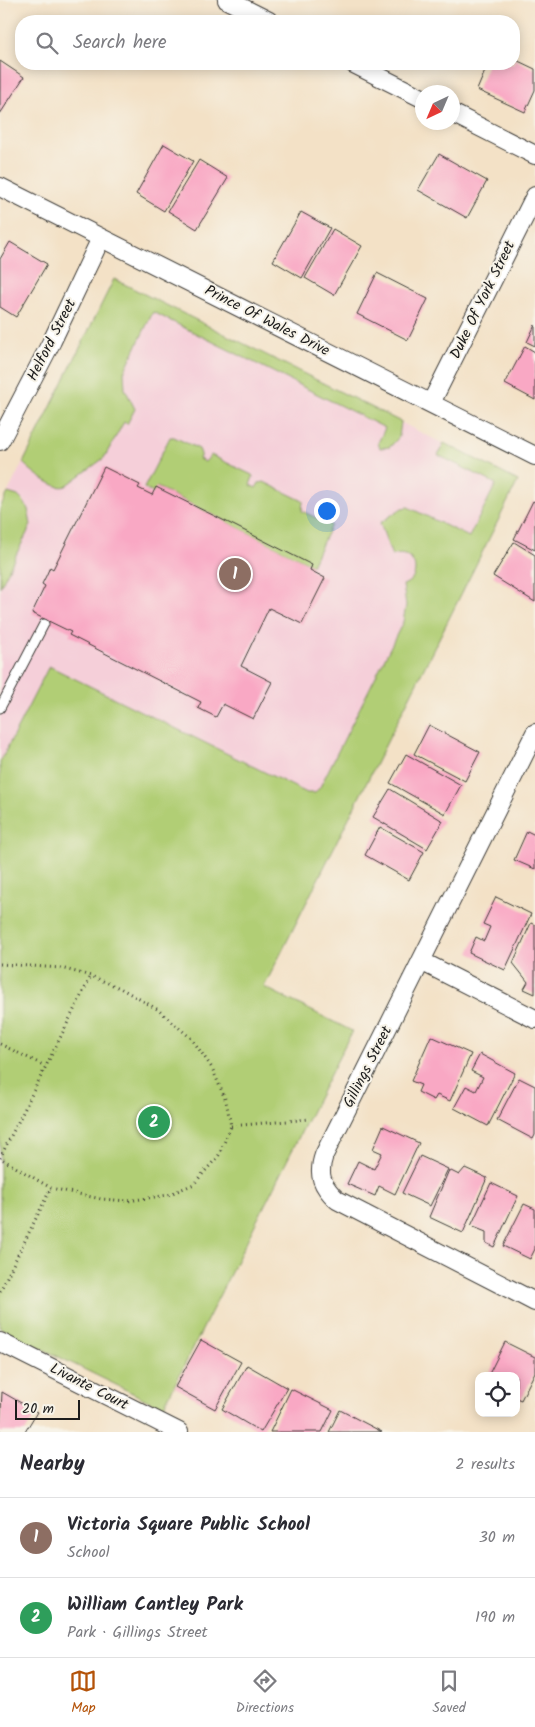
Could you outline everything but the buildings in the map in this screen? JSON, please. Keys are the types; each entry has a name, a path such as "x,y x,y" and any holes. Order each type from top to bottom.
{"street":[{"path":"227,0 257,15"},
{"path":"366,70 415,94"},
{"path":"460,117 535,155"},
{"name":"Prince Of Wales Drive","path":"0,187 535,456"},
{"name":"Duke Of York Street","path":"431,403 535,196"},
{"name":"Helford Street","path":"0,442 101,238"},
{"name":"Gillings Street","path":"535,734 320,1165 320,1178 327,1191 337,1200 535,1302"},
{"path":"421,961 535,1019"},
{"name":"Livante Court","path":"0,1342 178,1432"}],"lane":[{"path":"0,708 44,624"}],"path":[{"path":"0,964 61,968 92,976 120,988 157,1009 192,1039 212,1068 226,1101 231,1126 219,1156 194,1184 168,1196 128,1201 101,1199 52,1188 0,1158 92,976"},
{"path":"0,1044 45,1066"},
{"path":"231,1126 310,1119"},
{"path":"0,1291 52,1188"}],"shaded area":[{"path":"114,279 518,481 264,987 0,865 0,508"}],"green space":[{"path":"114,279 401,422 399,437 390,447 380,448 378,443 385,428 153,312 124,372 125,389 135,409 127,424 124,422 104,458 66,486 61,487 50,483 23,463"},
{"path":"170,437 174,437 199,449 201,454 199,459 205,462 211,455 252,475 250,485 256,488 259,483 264,482 303,501 302,511 331,525 312,565 157,487 153,493 144,488"},
{"path":"444,443 518,481 264,987 352,1031 163,1408 0,1328 0,762 49,666 307,793 315,793 320,787 403,622 406,605 403,585 414,576 414,564 406,556 400,554 392,556 380,523 402,508 408,507 469,537 496,484 438,455"},
{"path":"8,493 18,496 24,502 28,509 31,525 0,587 0,508"}],"place":[{"name":"Victoria Square Public School","path":"235,574"},
{"name":"William Cantley Park","path":"154,1122"}]}
